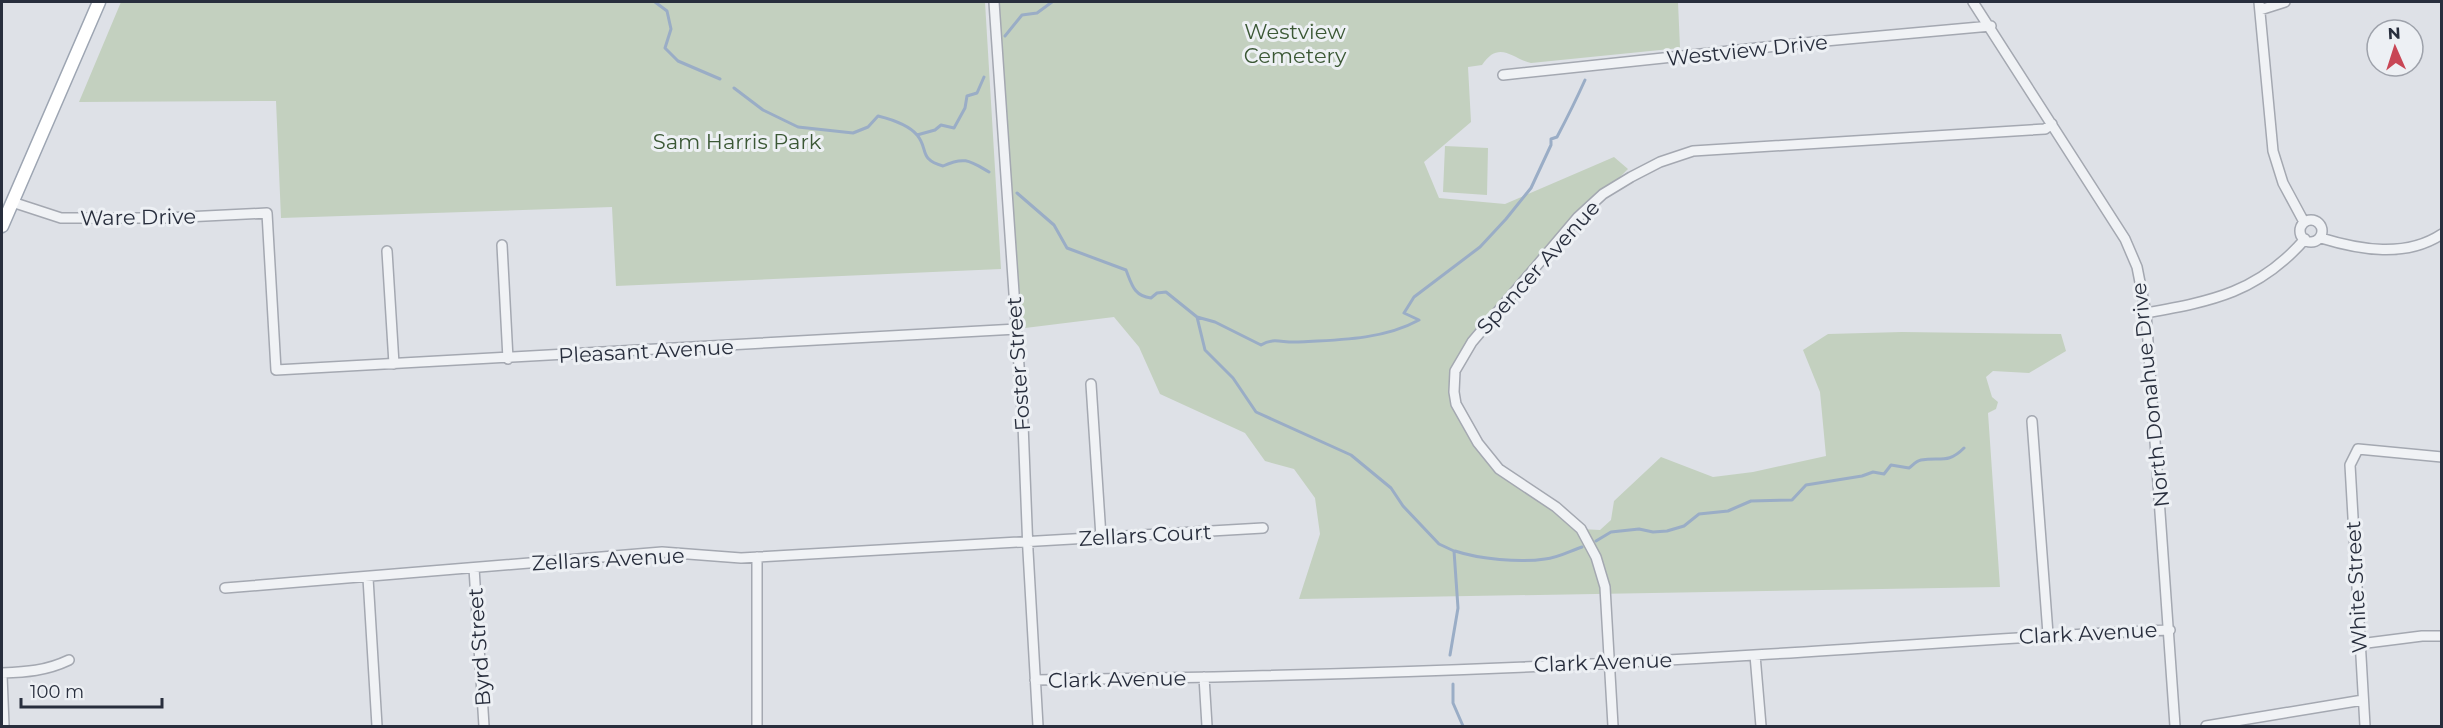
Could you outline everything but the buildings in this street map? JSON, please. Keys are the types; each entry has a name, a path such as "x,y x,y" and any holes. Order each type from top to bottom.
{"main road":[{"path":"2,226 99,2"}],"street":[{"name":"Foster Street","path":"994,2 1017,329 1038,726"},
{"name":"North Donahue Drive","path":"1973,2 1991,26 2132,253 2137,267 2146,312 2175,726"},
{"path":"2285,2 2259,6 2273,152 2283,183 2304,222"},
{"name":"Westview Drive","path":"1503,75 1991,26"},
{"name":"Spencer Avenue","path":"1613,726 1605,587 1596,557 1581,529 1556,507 1499,469 1478,443 1460,414 1454,392 1455,371 1472,342 1578,217 1603,194 1660,162 1693,151 2045,129 2052,124"},
{"name":"Ware Drive","path":"12,202 60,219 165,218 267,213 276,370"},
{"path":"2321,238 2322,228 2312,221 2304,222 2300,227 2300,233 2313,242 2321,238 2341,245 2373,250 2406,248 2442,234"},
{"path":"2146,312 2204,301 2250,286 2276,269 2306,239"},
{"path":"502,245 508,359"},
{"path":"387,251 394,364"},
{"name":"Pleasant Avenue","path":"276,370 508,359 1017,329"},
{"path":"1090,384 1101,537"},
{"path":"2032,421 2048,634"},
{"name":"White Street","path":"2365,726 2350,465 2358,449 2442,457"},
{"name":"Zellars Court","path":"1028,541 1263,528"},
{"name":"Zellars Avenue","path":"225,588 662,552 757,557 1028,541"},
{"path":"757,557 758,726"},
{"name":"Byrd Street","path":"474,568 484,726"},
{"path":"368,578 377,726"},
{"name":"Clark Avenue","path":"1035,680 1204,677 1610,663 2048,634 2170,630"},
{"path":"2359,644 2442,636"},
{"path":"1755,655 1761,726"},
{"path":"4,726 2,674 35,672 52,668 69,660"},
{"path":"1204,677 1207,726"},
{"path":"2206,726 2364,700"}],"green space":[{"name":"Sam Harris Park","path":"121,2 985,2 1001,269 616,286 612,207 281,218 276,101 79,102"},
{"name":"Westview Cemetery","path":"994,2 1678,2 1680,48 1531,63 1500,52 1488,57 1482,65 1468,67 1471,122 1424,162 1439,198 1505,204 1614,157 1628,169 1603,194 1472,342 1455,371 1456,404 1499,469 1581,529 1600,530 1611,520 1614,501 1661,457 1713,477 1753,472 1826,456 1820,392 1803,350 1828,334 1902,332 2061,334 2066,351 2029,373 1993,371 1986,377 1992,397 1998,402 1996,409 1988,413 2000,587 1299,599 1320,534 1315,498 1294,469 1265,461 1245,433 1160,394 1139,347 1114,317 1017,329"},
{"path":"1445,146 1488,148 1487,195 1443,192"}],"waterway":[{"path":"655,2 667,11 671,29 665,48 678,61 720,79"},
{"path":"1005,36 1022,15 1037,13 1052,2"},
{"path":"917,135 935,130 941,125 954,128 965,108 967,96 977,93 984,77"},
{"path":"1017,193 1054,225 1067,248 1126,270 1134,289 1141,295 1151,298 1157,293 1166,292 1197,317 1215,322 1261,345 1274,341 1327,341 1375,335 1405,327 1419,320 1404,313 1414,297 1480,247 1506,219 1531,188 1551,145 1551,139 1557,137 1585,80"},
{"path":"734,88 763,110 798,127 853,133 868,127 878,116 893,120 917,135 927,157 935,163 943,166 957,161 967,161 989,172"},
{"path":"1197,317 1205,350 1233,378 1256,412 1351,455 1391,488 1403,506 1439,544 1454,551 1458,608 1450,655"},
{"path":"1596,541 1611,532 1639,529 1653,532 1667,531 1684,526 1699,514 1728,511 1751,501 1792,500 1806,485 1862,476 1873,472 1884,474 1891,465 1909,468 1921,460 1949,458 1964,448"},
{"path":"1455,551 1487,558 1524,561 1555,557 1582,547"},
{"path":"1453,684 1453,703 1463,726"}]}
